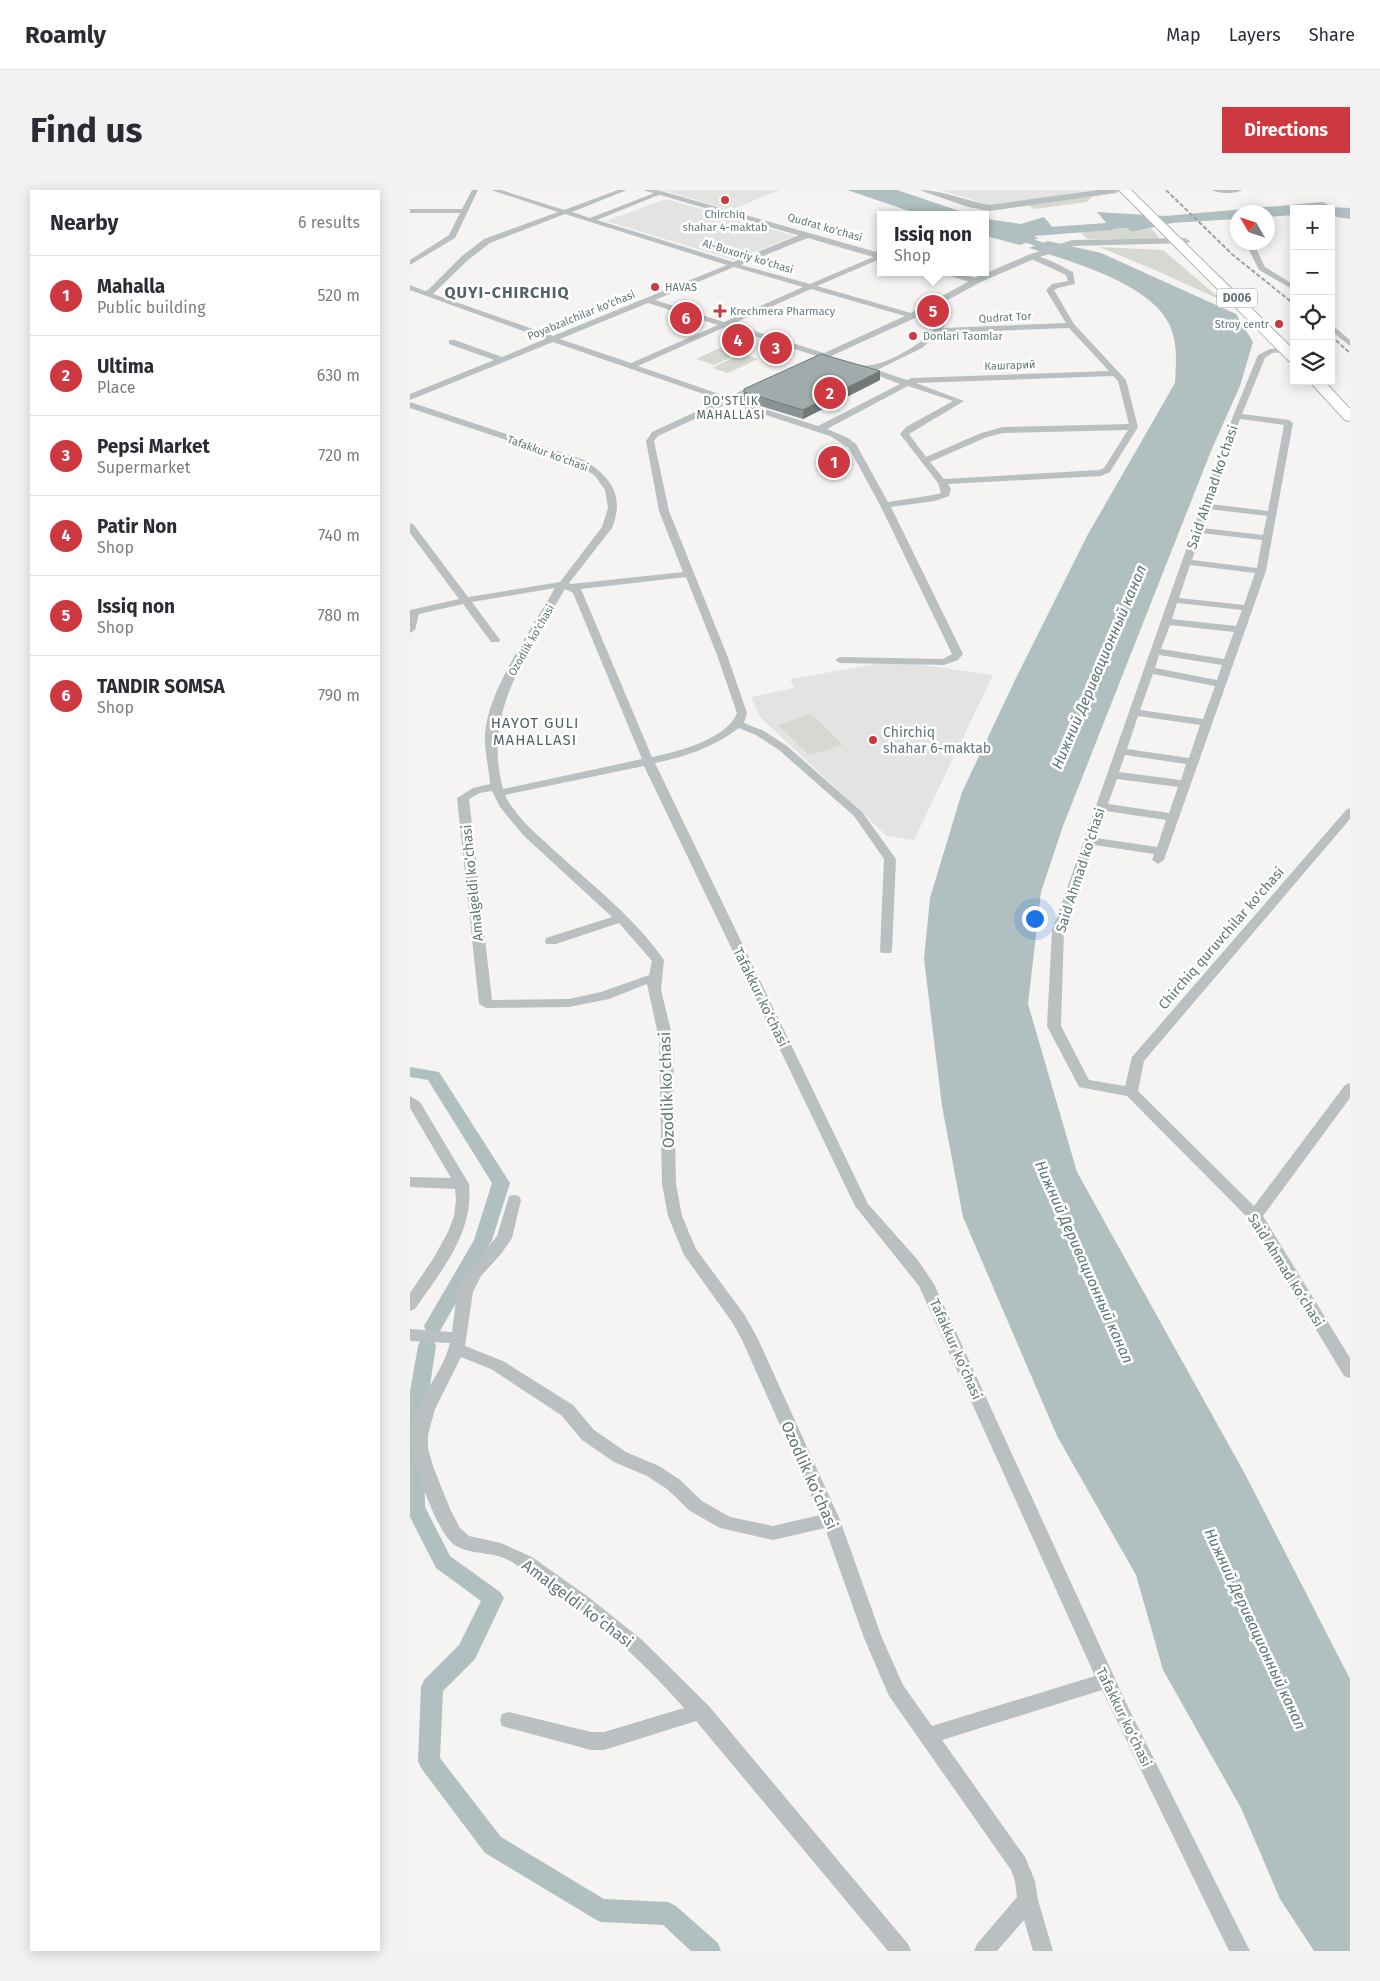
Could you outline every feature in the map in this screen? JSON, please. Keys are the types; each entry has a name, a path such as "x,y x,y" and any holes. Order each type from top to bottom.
{"main road":[{"name":"D006","path":"1125,190 1139,197 1232,294 1290,350"},
{"path":"1320,385 1350,417"},
{"path":"1329,385 1350,406"}],"street":[{"path":"410,263 452,236 475,190"},
{"name":"Al-Buxoriy ko‘chasi","path":"494,190 734,265 912,316"},
{"path":"425,294 431,292 465,258 487,241 624,190"},
{"name":"Qudrat ko‘chasi","path":"647,190 877,255"},
{"path":"923,190 971,205 990,208 1116,190"},
{"path":"1215,190 1239,190"},
{"path":"592,220 659,194"},
{"path":"410,211 464,210"},
{"name":"Poyabzalchilar ko‘chasi","path":"410,398 807,235"},
{"path":"989,275 1063,245 1082,242 1178,239"},
{"path":"1253,250 1262,268 1290,286"},
{"path":"631,366 877,257"},
{"path":"942,482 1104,472 1134,427 1122,380 1071,325 1050,290 1055,286 1074,281 1070,274 1051,264 1031,257"},
{"path":"957,276 976,281"},
{"path":"797,368 912,316 987,276"},
{"path":"410,287 425,294 728,400 820,429 833,434 853,446 885,505 958,654 944,662 840,660"},
{"path":"647,300 842,361"},
{"path":"870,370 904,354 930,339 939,331 946,312 945,306 938,302"},
{"name":"Qudrat Tor","path":"939,331 1071,325"},
{"path":"1335,330 1350,344"},
{"path":"452,342 503,360"},
{"name":"Said Ahmad ko‘chasi","path":"1290,351 1270,351 1261,357 1237,416 1058,931 1054,1026 1084,1084 1131,1092 1255,1216 1350,1372"},
{"path":"851,364 960,401 905,431 908,440 942,482 946,489 946,494 935,498 885,505"},
{"name":"Кашгарий","path":"820,429 912,380 1114,373"},
{"path":"497,790 648,761 713,742 738,724 742,713 722,655 664,511 650,441 655,434 772,380"},
{"name":"Tafakkur ko‘chasi","path":"410,405 581,462 601,475 612,498 612,518 567,586 577,591 648,761 862,1206 874,1223 918,1270 926,1284 1106,1680 1240,1951"},
{"name":"Said Ahmad ko‘chasi","path":"1089,841 1160,855 1261,571 1273,514 1288,422 1237,416"},
{"path":"925,461 984,435 1003,430 1134,427"},
{"path":"1206,506 1273,514"},
{"path":"410,526 494,640"},
{"path":"1198,530 1268,538"},
{"path":"1186,562 1261,571"},
{"path":"567,586 689,574"},
{"name":"Ozodlik ko‘chasi","path":"466,600 567,586"},
{"name":"Ozodlik ko‘chasi","path":"567,586 515,666 500,697 491,734 497,790 504,805 527,832 621,918 658,960 654,992 663,1020 666,1039 669,1184 675,1216 689,1251 750,1338 831,1520 877,1647 896,1690 1018,1864 1025,1882 1028,1900 1043,1951"},
{"path":"410,630 412,612 466,600"},
{"path":"1173,600 1247,608"},
{"path":"1166,621 1240,630"},
{"path":"1155,652 1228,663"},
{"path":"1149,670 1220,684"},
{"path":"1134,712 1206,723"},
{"path":"738,724 760,733 783,748 858,814 890,859 886,950"},
{"path":"1120,751 1193,762"},
{"path":"1112,775 1185,784"},
{"name":"Amalgeldi ko‘chasi","path":"497,790 477,790 463,798 486,1004 569,1003 604,996 655,977"},
{"path":"1101,807 1173,817"},
{"name":"Chirchiq quruvchilar ko'chasi","path":"1131,1092 1137,1060 1350,812"},
{"path":"551,941 621,918"},
{"path":"1255,1216 1350,1088"},
{"path":"410,1100 462,1184 465,1197 464,1207 451,1241 410,1305"},
{"path":"410,1182 462,1184"},
{"name":"Amalgeldi ko‘chasi","path":"514,1200 504,1238 474,1273 466,1287 458,1344 440,1385 426,1408 420,1432 420,1448 432,1487 452,1531 458,1538 467,1542 490,1546 507,1552 551,1580 595,1612 640,1649 701,1711 901,1951"},
{"path":"410,1335 458,1344 497,1365 567,1410 588,1435 620,1457 653,1471 673,1484 696,1506 726,1524 773,1534 831,1520"},
{"path":"927,1736 1106,1680"},
{"path":"509,1720 592,1741 604,1742 701,1711"},
{"path":"984,1951 1028,1900"}],"shaded area":[{"name":"Chirchiq shahar 4-maktab","path":"661,190 780,190 731,210"},
{"path":"940,190 1091,190 993,206"},
{"path":"1093,196 1087,202 1034,209 1028,205"},
{"path":"666,199 795,236 734,260 606,221"},
{"path":"1126,228 1132,232 1151,228 1159,237 1158,239 1087,239 1081,232"},
{"path":"1099,247 1163,250 1223,301 1155,270"},
{"path":"722,347 734,351 730,353 736,355 714,365 696,359"},
{"path":"742,353 758,359 728,373 712,368"},
{"name":"Chirchiq shahar 6-maktab","path":"894,661 993,675 914,840 887,836 760,717 751,697 794,688 790,679"},
{"path":"811,714 843,745 809,755 778,725"}],"water":[{"path":"847,190 897,190 959,211 909,211"},
{"path":"1323,202 1329,205 1290,205 1290,215 1275,216 1275,206"},
{"path":"1335,207 1350,208 1350,219 1335,217"},
{"path":"1230,210 1230,219 1172,223 1132,232 1126,228 1071,232 1068,228 1108,225 1097,212 1165,216"},
{"path":"1044,217 1058,234 1036,235 1035,237 1039,238 1020,245 989,237 989,219 1021,224"},
{"path":"1048,241 1101,253 1236,314 1253,342 1240,386 1211,451 1063,826 1041,892 1028,1004 1077,1172 1245,1474 1350,1679 1350,1951 1314,1951 1280,1899 1241,1808 1163,1670 1136,1575 1057,1436 963,1217 942,1106 924,959 930,898 962,792 1087,536 1175,383 1176,354 1173,333 1160,311 1146,298 1108,276 1029,248"}],"building":[{"path":"821,354 880,371 803,410 744,392 744,389"}],"waterway":[{"name":"Нижний Деривационный канал","path":"989,227 1059,251"},
{"path":"1020,233 1107,227"},
{"path":"410,1072 433,1076 501,1183 483,1240 433,1326"},
{"path":"427,1346 414,1425 415,1507 443,1562 493,1598 467,1652 432,1687 429,1761 493,1845 601,1910 668,1914 709,1951"}],"railway":[{"path":"1166,190 1233,255 1290,301"},
{"path":"1335,340 1350,353"}],"place":[{"name":"Chirchiq shahar 4-maktab","path":"725,200"},
{"name":"HAVAS","path":"655,287"},
{"name":"Krechmera Pharmacy","path":"720,311"},
{"name":"Issiq non","path":"933,311"},
{"name":"TANDIR SOMSA","path":"686,318"},
{"name":"Stroy centr","path":"1279,324"},
{"name":"Donlari Taomlar","path":"913,336"},
{"name":"Patir Non","path":"738,340"},
{"name":"Pepsi Market","path":"776,348"},
{"name":"Ultima","path":"830,393"},
{"name":"Mahalla","path":"834,462"},
{"name":"Chirchiq shahar 6-maktab","path":"873,740"}],"district":[{"name":"QUYI-CHIRCHIQ","path":"507,292"},
{"name":"DO'STLIK MAHALLASI","path":"731,408"},
{"name":"HAYOT GULI MAHALLASI","path":"535,732"}]}
